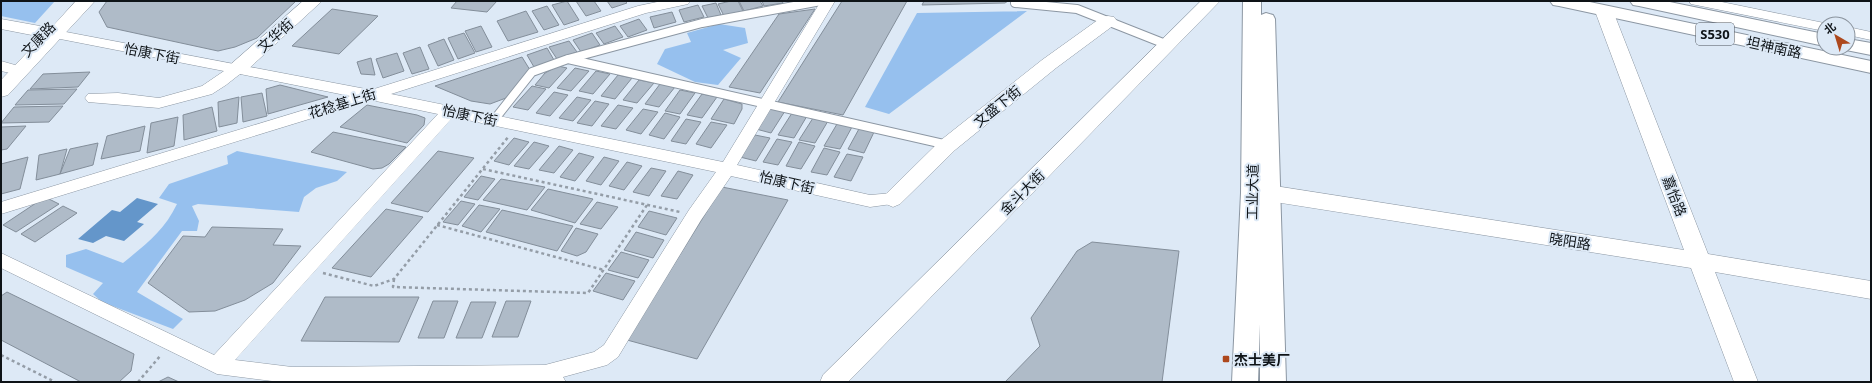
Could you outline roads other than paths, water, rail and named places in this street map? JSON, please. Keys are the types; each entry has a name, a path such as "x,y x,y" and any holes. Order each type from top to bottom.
{"main road":[{"name":"工业大道","path":"1245,382 1252,193 1252,1"},
{"name":"工业大道","path":"1265,1 1273,382"},
{"name":"坦神南路","path":"1559,1 1871,67"},
{"name":"坦神南路","path":"1639,1 1816,38"},
{"path":"1856,46 1871,49"}],"street":[{"name":"文康路","path":"4,70 50,34 74,1"},
{"path":"1,91 50,34 86,1"},
{"name":"文华街","path":"237,69 313,1"},
{"name":"花稔基上街","path":"1,208 371,95 643,9 683,1"},
{"path":"1,260 218,366 292,375 550,378 600,359 611,351 694,215 727,168 828,1"},
{"name":"金斗大街","path":"832,382 1211,1"},
{"path":"1696,1 1816,25"},
{"name":"嘉怡路","path":"1604,10 1746,382"},
{"name":"文盛下街","path":"893,199 948,146 1049,64 1108,21"},
{"path":"1,24 50,34"},
{"path":"1856,33 1871,36"},
{"name":"怡康下街","path":"50,34 450,111 727,168 870,201 893,199"},
{"path":"93,98 118,98 159,103 207,90 221,82 237,69"},
{"path":"218,366 450,111"},
{"name":"晓阳路","path":"1270,193 1700,261 1871,290"}],"lane":[{"path":"494,120 532,72 568,59 702,23 821,1"},
{"path":"1015,3 1044,3 1077,9 1168,45"},
{"path":"568,59 948,146"}],"place":[{"name":"杰士美厂","path":"1226,359"}]}
